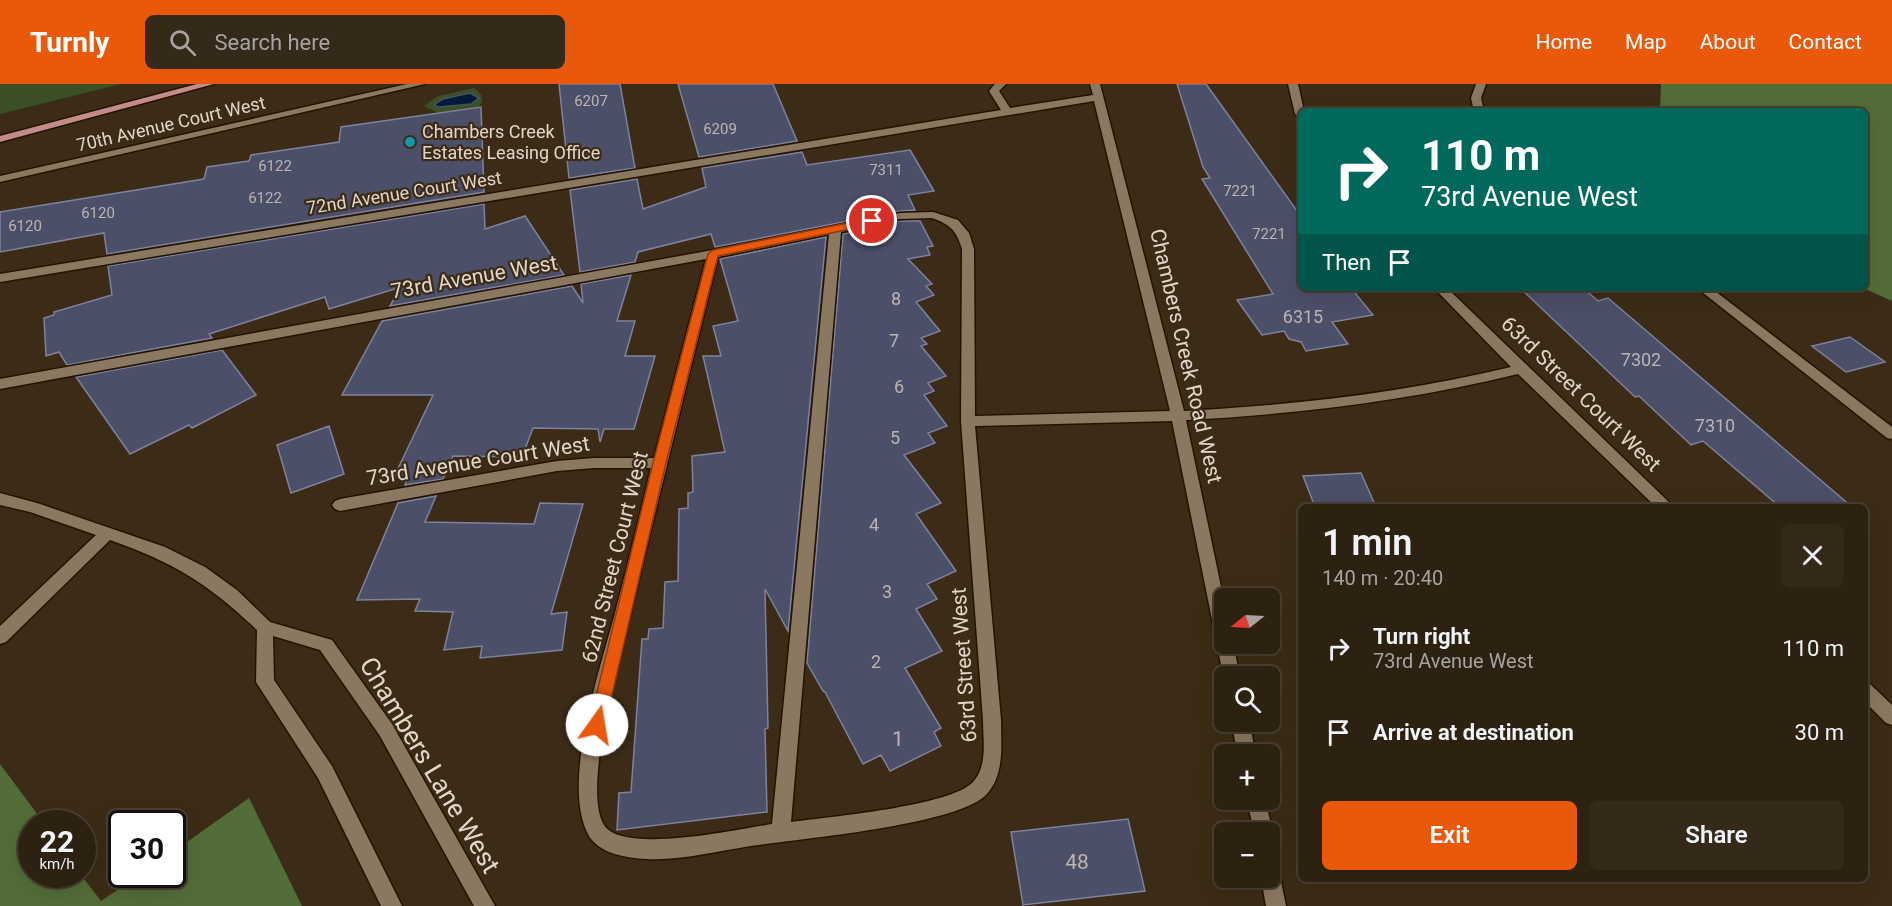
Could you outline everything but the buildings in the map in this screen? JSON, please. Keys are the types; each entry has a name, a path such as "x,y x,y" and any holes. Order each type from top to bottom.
{"main road":[{"path":"0,139 209,84"}],"street":[{"name":"70th Avenue Court West","path":"0,179 420,84"},
{"path":"1001,84 994,91 1007,112"},
{"path":"1293,84 1298,108"},
{"path":"1478,108 1476,98 1481,84"},
{"name":"72nd Avenue Court West","path":"0,278 1007,112 1096,90"},
{"name":"Chambers Creek Road West","path":"1096,90 1178,416 1214,593"},
{"name":"73rd Avenue West","path":"0,384 713,254 918,214 933,215 954,222"},
{"name":"63rd Street West","path":"600,837 624,848 655,850 906,815 968,797 980,788 987,778 992,761 992,720 968,421 968,249 963,233 954,222"},
{"path":"781,832 836,229"},
{"name":"62nd Street Court West","path":"600,837 593,825 588,791 593,743 659,463 713,254"},
{"name":"63rd Street Court West","path":"1443,291 1663,504"},
{"path":"1707,291 1892,434"},
{"path":"968,421 1178,416 1349,403 1473,383 1521,369"},
{"name":"73rd Avenue Court West","path":"340,505 557,466 594,463 659,463"},
{"name":"Chambers Lane West","path":"0,499 32,507 159,551 199,572 231,596 265,627 326,645 386,730 484,906"},
{"path":"0,637 108,533"},
{"path":"265,627 265,682 325,772 392,906"},
{"path":"1868,693 1892,717"},
{"path":"1273,888 1276,906"}],"green space":[{"path":"0,84 121,84 0,114"},
{"path":"1661,84 1892,84 1892,301 1868,290 1868,108 1660,108"},
{"path":"474,88 481,94 482,102 478,107 438,113 424,106 438,96"},
{"path":"0,764 34,810 18,810 18,888 91,888 101,901 120,888 186,888 186,843 249,798 302,906 0,906"}],"water":[{"path":"470,93 479,98 471,104 439,107 434,105 443,99"}],"place":[{"name":"Chambers Creek Estates Leasing Office","path":"410,142"}],"route":[{"path":"597,725 659,463 713,254 872,221"}]}
